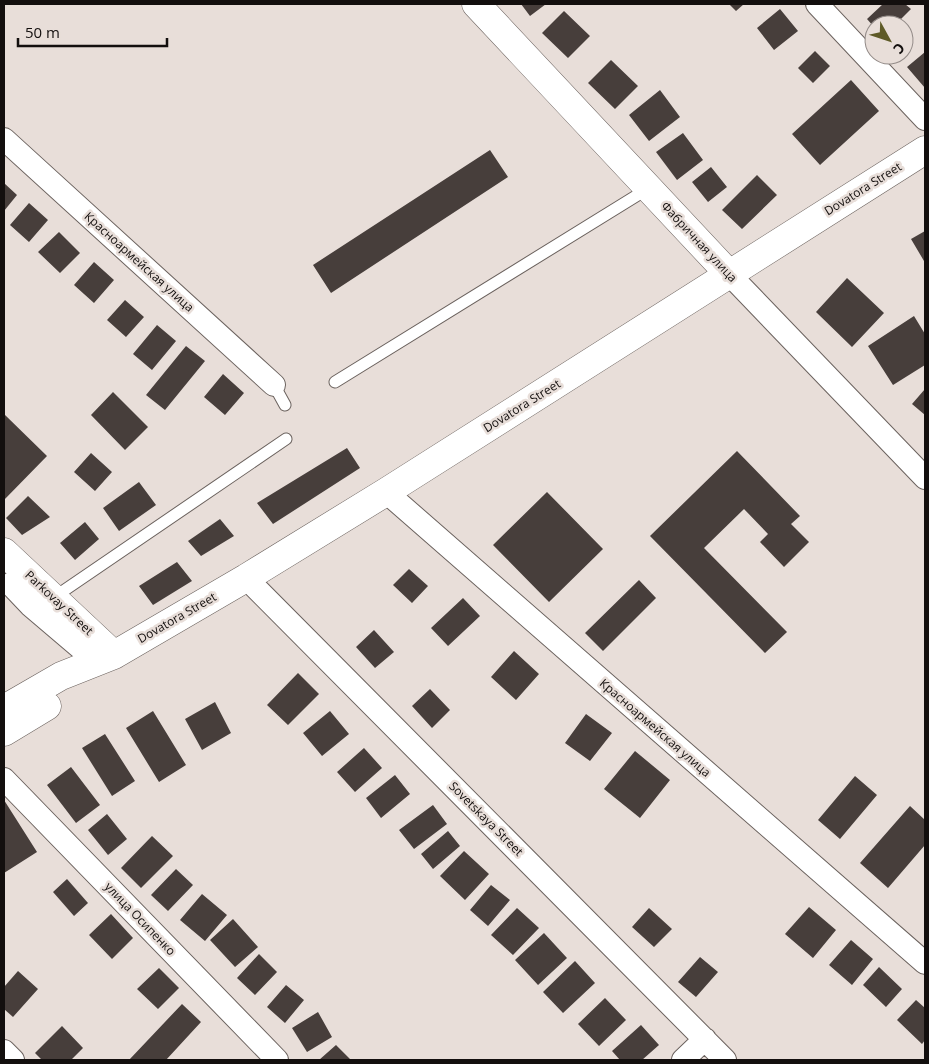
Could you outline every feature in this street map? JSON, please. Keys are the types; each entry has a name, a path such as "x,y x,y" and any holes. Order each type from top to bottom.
{"main road":[{"name":"Фабричная улица","path":"476,4 729,274"},
{"name":"Dovatora Street","path":"4,709 61,676 105,659 246,578 386,492 925,150"},
{"name":"Parkovay Street","path":"4,552 53,598 105,659"},
{"name":"Dovatora Street","path":"4,732 69,692 105,659"}],"street":[{"path":"817,4 925,119"},
{"name":"Красноармейская улица","path":"4,139 274,385"},
{"name":"Фабричная улица","path":"729,274 925,478"},
{"name":"Красноармейская улица","path":"386,492 925,963"},
{"name":"Sovetskaya Street","path":"246,578 725,1060"},
{"path":"7,586 105,659"},
{"name":"улица Осипенко","path":"4,778 276,1060"},
{"path":"683,1060 705,1039"},
{"path":"4,1051 13,1060"}],"lane":[{"path":"335,382 648,188"},
{"path":"274,385 285,405"},
{"path":"53,598 286,439"}],"building":[{"path":"521,4 546,4 530,16"},
{"path":"729,4 744,4 736,11"},
{"path":"883,4 905,4 911,9 905,15 871,15"},
{"path":"780,9 798,31 774,50 757,28"},
{"path":"564,11 590,36 568,58 542,33"},
{"path":"815,51 830,66 813,83 798,68"},
{"path":"925,52 925,88 907,67 914,65 914,61"},
{"path":"611,60 638,86 615,109 588,83"},
{"path":"851,80 879,111 820,165 792,134"},
{"path":"660,90 680,117 649,141 629,115"},
{"path":"683,133 703,160 677,180 656,152"},
{"path":"490,150 508,177 331,293 313,265"},
{"path":"711,167 727,187 708,202 692,182"},
{"path":"757,175 777,195 742,229 722,210"},
{"path":"4,183 17,195 4,211"},
{"path":"29,203 48,220 29,242 10,225"},
{"path":"925,231 925,260 924,261 911,239"},
{"path":"59,232 80,253 60,273 38,252"},
{"path":"94,262 114,280 94,303 74,285"},
{"path":"847,278 884,313 852,347 816,312"},
{"path":"125,300 144,317 126,337 107,320"},
{"path":"914,316 925,334 925,365 893,385 868,346"},
{"path":"157,325 176,341 152,370 133,354"},
{"path":"186,346 205,361 165,410 146,395"},
{"path":"223,374 244,393 225,415 204,397"},
{"path":"925,389 925,415 912,404"},
{"path":"113,392 148,427 125,450 91,415"},
{"path":"4,414 47,456 4,500"},
{"path":"347,448 360,468 273,524 257,503"},
{"path":"737,451 800,516 791,524 809,542 784,567 760,542 768,534 744,509 704,548 787,632 765,653 650,536"},
{"path":"91,453 112,472 95,491 74,472"},
{"path":"139,482 156,505 119,531 103,508"},
{"path":"547,492 603,549 549,602 493,545"},
{"path":"28,496 50,517 22,535 6,518"},
{"path":"220,519 234,536 201,556 188,541"},
{"path":"85,522 99,539 75,560 60,543"},
{"path":"177,562 192,581 153,605 139,586"},
{"path":"409,569 428,586 412,603 393,585"},
{"path":"639,580 656,598 603,651 585,633"},
{"path":"463,598 480,616 448,646 431,628"},
{"path":"374,630 394,652 375,668 356,647"},
{"path":"514,651 539,674 516,700 491,677"},
{"path":"298,673 319,694 288,725 267,705"},
{"path":"430,689 450,710 432,728 412,706"},
{"path":"215,702 231,733 202,750 185,719"},
{"path":"153,711 186,765 159,782 126,728"},
{"path":"330,711 349,734 322,756 303,733"},
{"path":"586,714 612,733 590,761 565,743"},
{"path":"105,734 135,781 112,796 82,748"},
{"path":"364,748 382,768 355,792 337,772"},
{"path":"635,751 670,780 640,818 604,789"},
{"path":"71,767 100,805 76,823 47,785"},
{"path":"395,775 410,794 381,818 366,798"},
{"path":"855,776 877,795 840,839 818,820"},
{"path":"4,800 37,852 4,873"},
{"path":"433,805 447,824 414,849 399,830"},
{"path":"910,806 925,820 925,845 888,888 860,863"},
{"path":"107,814 127,839 108,855 88,830"},
{"path":"448,831 460,846 433,869 421,854"},
{"path":"152,836 173,856 141,888 121,868"},
{"path":"464,851 489,874 465,900 440,876"},
{"path":"176,869 193,885 168,911 151,895"},
{"path":"67,879 88,903 74,916 53,892"},
{"path":"491,885 510,900 488,926 470,910"},
{"path":"202,894 227,915 205,941 180,920"},
{"path":"809,907 836,930 813,958 785,934"},
{"path":"517,908 539,928 513,955 491,935"},
{"path":"649,908 672,929 654,947 632,927"},
{"path":"111,914 133,938 112,959 89,935"},
{"path":"233,919 258,947 235,967 210,940"},
{"path":"544,933 567,958 538,985 515,960"},
{"path":"851,940 873,959 852,985 829,965"},
{"path":"259,954 277,972 255,995 237,978"},
{"path":"700,957 718,972 696,997 678,982"},
{"path":"575,961 595,983 563,1013 543,992"},
{"path":"879,967 902,989 886,1007 863,985"},
{"path":"159,968 179,988 158,1009 137,989"},
{"path":"18,971 38,989 13,1017 4,1009 4,987"},
{"path":"286,985 304,1000 285,1023 267,1007"},
{"path":"605,998 626,1020 599,1046 578,1024"},
{"path":"916,1000 925,1008 925,1040 922,1044 897,1020"},
{"path":"182,1004 201,1022 166,1060 129,1060"},
{"path":"318,1012 332,1037 307,1052 292,1028"},
{"path":"641,1025 659,1045 642,1060 620,1060 612,1051"},
{"path":"62,1026 83,1048 71,1060 42,1060 35,1053"},
{"path":"336,1045 351,1060 319,1060"}]}
